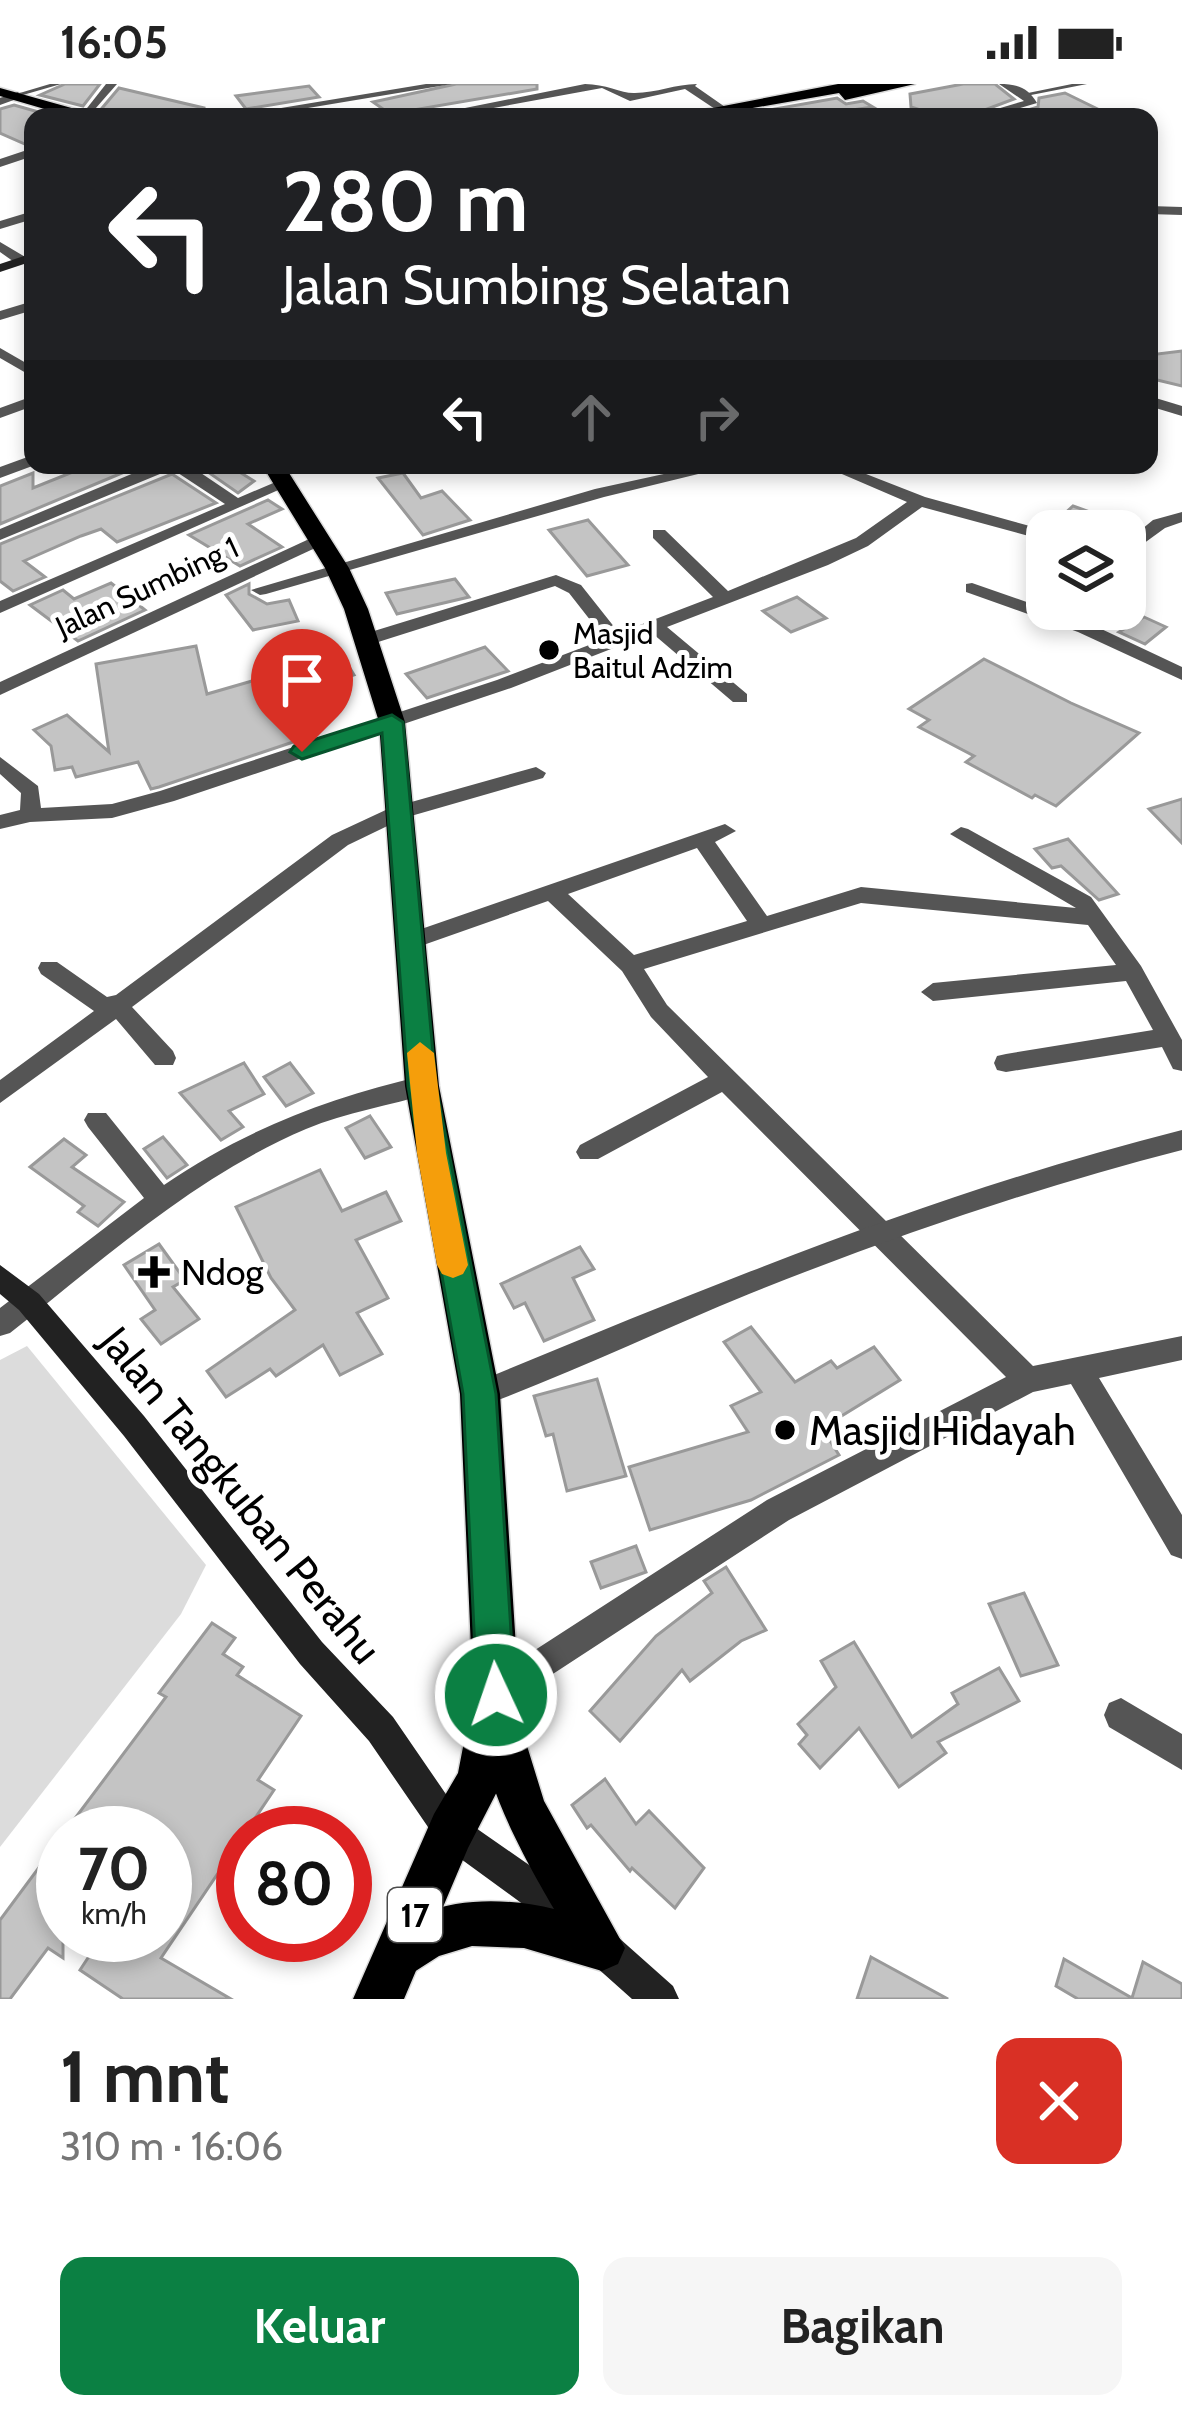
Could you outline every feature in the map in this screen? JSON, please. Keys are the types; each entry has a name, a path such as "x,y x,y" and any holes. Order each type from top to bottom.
{"highway":[{"path":"734,108 809,88 907,84"},
{"path":"739,108 868,86"},
{"name":"17","path":"279,475 328,553 368,640 392,722 422,1086 480,1394 496,1695 480,1780 452,1831 386,1982"}],"main road":[{"path":"12,94 59,108"},
{"name":"Jalan Tangkuban Perahu","path":"0,1277 29,1302 134,1426 311,1654 381,1729 452,1831 552,1903 660,1999"},
{"path":"496,1695 506,1759 520,1802 541,1847 602,1948"},
{"path":"386,1982 418,1940 490,1922 539,1925 602,1948"}],"street":[{"path":"92,108 112,84"},
{"path":"355,84 374,107"},
{"path":"290,108 447,84"},
{"path":"474,108 603,84 627,98 687,84 724,108"},
{"path":"706,84 725,108"},
{"path":"1004,84 1026,94 1030,103 1020,108"},
{"path":"0,535 146,474"},
{"path":"192,474 238,505"},
{"path":"260,590 328,553 686,474"},
{"path":"852,474 919,501 1026,530"},
{"path":"0,608 238,505 279,475"},
{"path":"0,822 30,815 128,808 392,722 727,600 862,542 919,501"},
{"path":"1146,535 1159,524 1182,517"},
{"path":"659,534 727,600"},
{"name":"Jalan Sumbing 1","path":"0,689 328,553"},
{"path":"368,640 556,580 574,589 617,642"},
{"path":"972,588 1026,607"},
{"path":"656,627 740,698"},
{"path":"1088,630 1182,674"},
{"path":"0,763 31,791 30,815"},
{"path":"0,1093 340,840 397,813 536,773"},
{"path":"412,941 725,831"},
{"path":"961,834 1065,889 1096,918 1133,972 1182,1062"},
{"path":"702,839 761,923"},
{"path":"550,891 630,964 659,1010 725,1079 1028,1380"},
{"path":"630,964 861,896 1096,918"},
{"path":"49,968 111,1006 164,1058"},
{"path":"932,992 1133,972"},
{"path":"1006,1063 1165,1037"},
{"path":"589,1152 725,1079"},
{"path":"0,1324 159,1198 287,1124 376,1094 422,1086"},
{"path":"97,1120 159,1198"},
{"path":"480,1394 879,1228 1080,1163 1182,1140"},
{"path":"496,1695 778,1510 1028,1380 1182,1348"},
{"path":"1077,1368 1182,1544"},
{"path":"1121,1715 1182,1754"}],"lane":[{"path":"12,94 58,84"},
{"path":"1026,94 1084,84"}],"shaded area":[{"path":"27,1346 206,1565 181,1614 0,1847 0,1360"}],"building":[{"path":"65,84 100,84 83,106 40,95"},
{"path":"456,84 537,84 537,89 425,108 382,108 373,102"},
{"path":"963,84 995,84 1014,99 990,108 914,108 910,94"},
{"path":"309,86 319,97 245,108 236,96"},
{"path":"119,88 204,108 102,108"},
{"path":"1065,93 1096,108 1035,108 1039,98"},
{"path":"837,98 846,104 863,101 873,107 866,108 781,108"},
{"path":"24,108 24,144 0,133 0,109"},
{"path":"1182,351 1182,386 1158,380 1158,354"},
{"path":"33,474 33,488 68,474 119,474 0,524 0,486"},
{"path":"172,474 216,503 117,542 101,529 81,536 24,561 45,577 13,591 0,581 0,544"},
{"path":"211,474 243,474 254,481 238,493"},
{"path":"404,474 421,498 442,491 470,520 423,535 378,478"},
{"path":"268,500 282,509 248,524 282,547 240,566 189,535"},
{"path":"588,520 628,565 587,576 549,530"},
{"path":"455,579 469,597 397,614 386,593"},
{"path":"111,583 145,610 78,641 30,605 63,590 74,599"},
{"path":"249,584 249,594 267,604 289,600 298,621 253,630 226,595"},
{"path":"797,597 826,618 791,632 763,611"},
{"path":"1146,618 1166,627 1145,644 1119,632 1146,630"},
{"path":"196,646 207,694 342,655 354,675 285,697 314,731 305,734 308,737 159,787 151,789 138,762 76,777 72,767 55,770 51,746 34,730 67,715 109,752 96,664"},
{"path":"485,647 508,671 427,698 406,674"},
{"path":"984,659 1139,733 1056,806 1035,795 1032,798 966,762 974,756 919,727 929,720 909,709"},
{"path":"1182,799 1182,843 1149,809"},
{"path":"1068,839 1118,894 1099,900 1061,866 1052,868 1035,849"},
{"path":"244,1063 264,1094 229,1111 243,1127 221,1140 180,1093"},
{"path":"290,1063 313,1093 286,1106 264,1077"},
{"path":"370,1116 391,1147 365,1158 346,1128"},
{"path":"163,1137 187,1165 167,1178 144,1149"},
{"path":"64,1139 86,1155 72,1167 124,1202 98,1226 78,1212 84,1206 30,1167"},
{"path":"320,1170 342,1211 386,1192 401,1221 356,1240 388,1298 357,1313 382,1354 340,1375 323,1345 276,1376 270,1369 226,1397 207,1371 295,1310 271,1278 236,1207"},
{"path":"159,1244 185,1280 173,1287 199,1319 161,1344 141,1319 155,1310 124,1265"},
{"path":"580,1247 594,1269 573,1278 594,1320 544,1341 525,1303 514,1308 501,1284"},
{"path":"751,1327 795,1382 831,1361 837,1368 874,1347 900,1380 822,1428 839,1455 751,1500 650,1530 629,1467 748,1432 731,1406 761,1392 724,1342"},
{"path":"597,1379 626,1476 567,1491 553,1434 546,1436 534,1396"},
{"path":"636,1546 646,1572 601,1588 591,1562"},
{"path":"726,1567 766,1630 741,1641 690,1681 682,1670 620,1741 590,1711 656,1636 712,1593 704,1581"},
{"path":"1024,1593 1058,1665 1021,1676 989,1604"},
{"path":"212,1623 235,1638 223,1654 243,1667 237,1675 301,1716 258,1780 274,1790 263,1806 216,1806 216,1876 192,1912 192,1806 84,1806 166,1697 159,1693"},
{"path":"854,1642 912,1737 958,1704 952,1693 999,1668 1019,1701 938,1742 946,1753 899,1787 859,1728 820,1768 799,1744 807,1735 798,1724 836,1687 821,1661"},
{"path":"605,1779 636,1824 649,1811 704,1868 675,1908 632,1868 630,1871 591,1825 587,1828 572,1805"},
{"path":"36,1871 38,1962 10,1999 0,1999 0,1920"},
{"path":"871,1957 948,1999 857,1999"},
{"path":"1064,1959 1132,1998 1143,1962 1182,1984 1182,1999 1078,1999 1056,1986"},
{"path":"85,1962 168,1962 231,1999 123,1999 80,1970"}],"slow traffic":[{"path":"420,1053 453,1265"}],"place":[{"name":"Masjid Baitul Adzim","path":"549,650"},
{"name":"Ndog","path":"154,1272"},
{"name":"Masjid Hidayah","path":"785,1430"}],"route":[{"path":"302,752 392,722 422,1086 480,1394 496,1695"}]}
